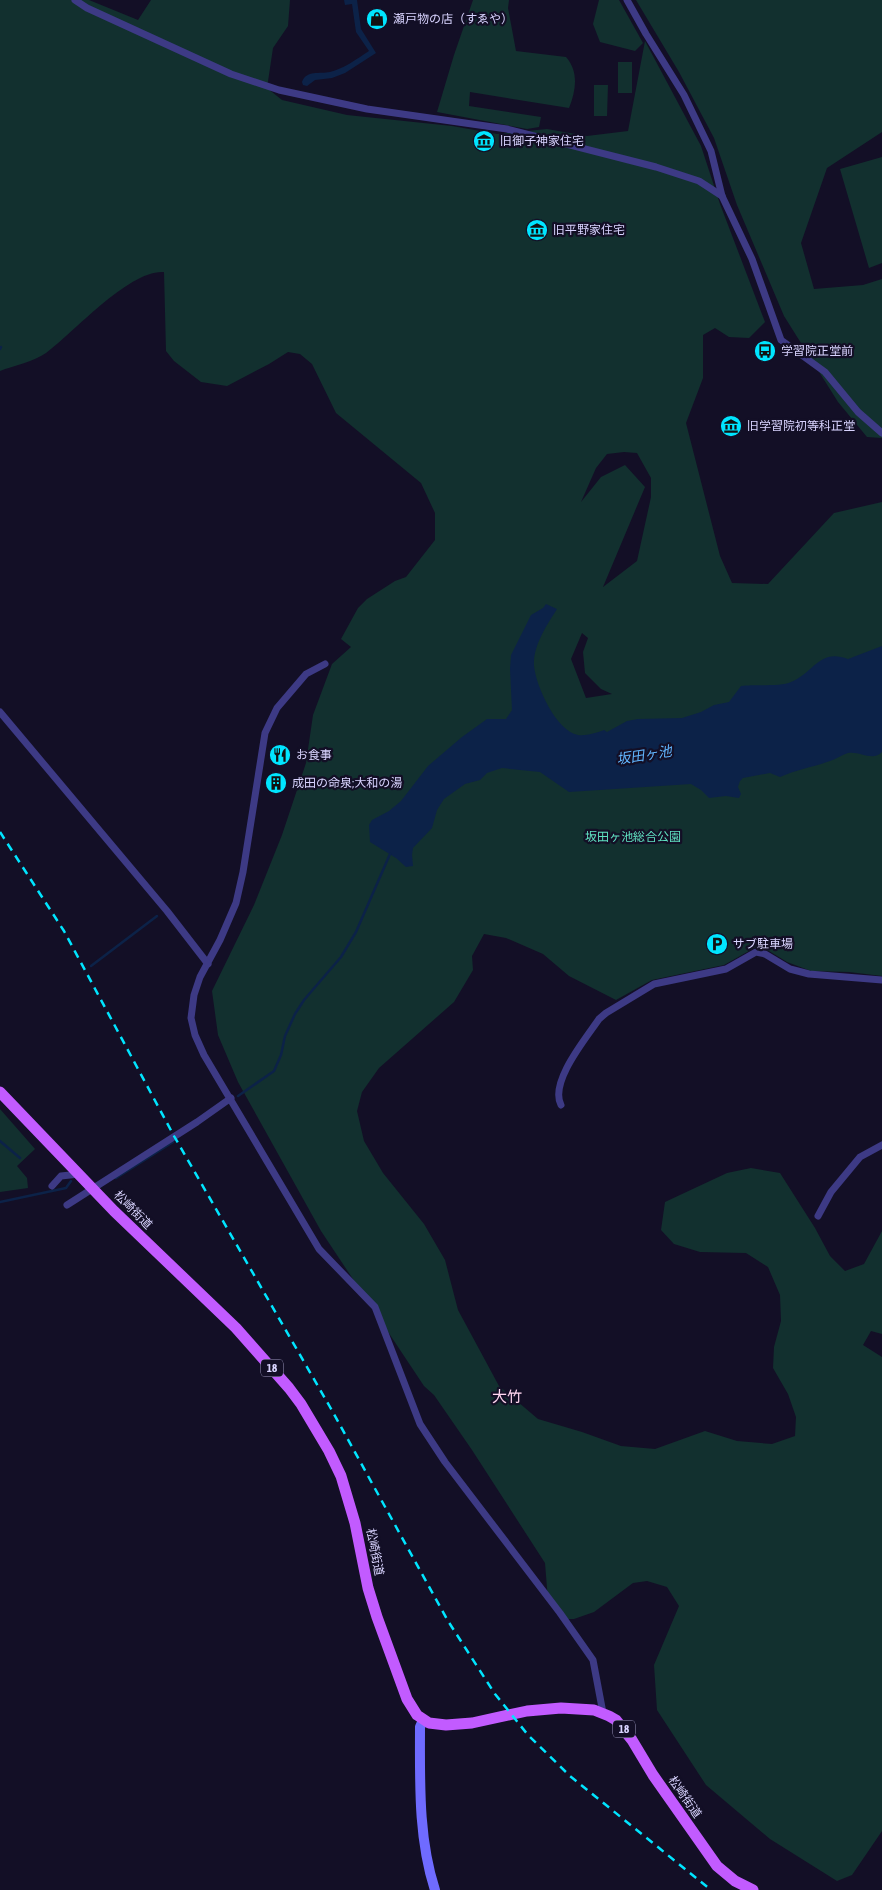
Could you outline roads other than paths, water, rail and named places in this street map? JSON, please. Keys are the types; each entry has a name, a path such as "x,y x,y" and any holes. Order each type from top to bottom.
{"main road":[{"name":"松崎街道","path":"0,1092 93,1189 236,1328 289,1388 314,1424 341,1476 355,1523 368,1588 412,1710 423,1720 436,1724 457,1725 490,1720 527,1711 561,1708 578,1708 603,1713 616,1720 632,1740 653,1775 716,1866 735,1881 753,1890"}],"street":[{"path":"75,0 87,8 214,67 280,90 367,110 517,132 672,171 699,181 722,196"},
{"path":"627,0 684,95 711,151 722,196 752,259 781,340 825,372 858,412 882,433"},
{"path":"325,664 306,674 277,708 264,733 243,872 236,903 208,964 200,977 194,995 191,1018 195,1036 319,1249 375,1307 420,1424 593,1660 603,1713"},
{"path":"0,712 167,911 208,964"},
{"path":"561,1105 558,1094 562,1078 600,1018 654,984 726,969 758,952 765,954 790,969 809,974 882,980"},
{"path":"67,1205 197,1122 231,1098"},
{"path":"818,1216 830,1192 860,1157 882,1145"},
{"path":"52,1186 61,1176 80,1174"},
{"path":"423,1720 420,1727 421,1811 426,1854 435,1890"}],"water":[{"path":"344,0 357,0 361,29 376,53 345,73 332,78 315,80 307,86 303,85 304,78 310,74 335,71 369,51 356,32 352,4 345,5"},
{"name":"坂田ヶ池","path":"546,604 557,609 538,643 534,666 539,685 548,706 555,717 570,732 584,735 604,730 607,732 627,721 638,719 682,718 701,712 714,705 729,702 741,686 787,684 799,678 823,659 838,656 848,659 882,646 882,752 875,756 848,753 830,761 780,777 770,773 743,778 738,787 741,794 739,798 726,796 709,798 691,784 569,792 540,772 502,768 487,773 480,780 465,784 444,799 437,810 432,828 413,848 413,866 406,867 396,858 370,842 369,825 372,820 389,811 401,801 428,766 462,737 487,719 506,719 512,710 511,655 531,615"}],"waterway":[{"path":"238,1096 274,1071 281,1055 285,1036 295,1014 304,1000 341,957 356,932 390,854"},
{"path":"91,966 157,916"},
{"path":"0,1141 20,1158"},
{"path":"116,1178 173,1142"},
{"path":"0,1202 66,1188 71,1181"}],"railway":[{"path":"0,832 64,931 174,1136 330,1407 448,1621 495,1694 528,1735 570,1776 711,1890"}],"place":[{"name":"瀬戸物の店（すゑや）","path":"377,19"},
{"name":"旧御子神家住宅","path":"484,141"},
{"name":"旧平野家住宅","path":"537,230"},
{"name":"学習院正堂前","path":"765,351"},
{"name":"旧学習院初等科正堂","path":"731,426"},
{"name":"お食事","path":"280,755"},
{"name":"成田の命泉;大和の湯","path":"276,783"},
{"name":"サブ駐車場","path":"717,944"}],"district":[{"name":"大竹","path":"507,1396"}],"park label":[{"name":"坂田ヶ池総合公園","path":"633,837"}]}
